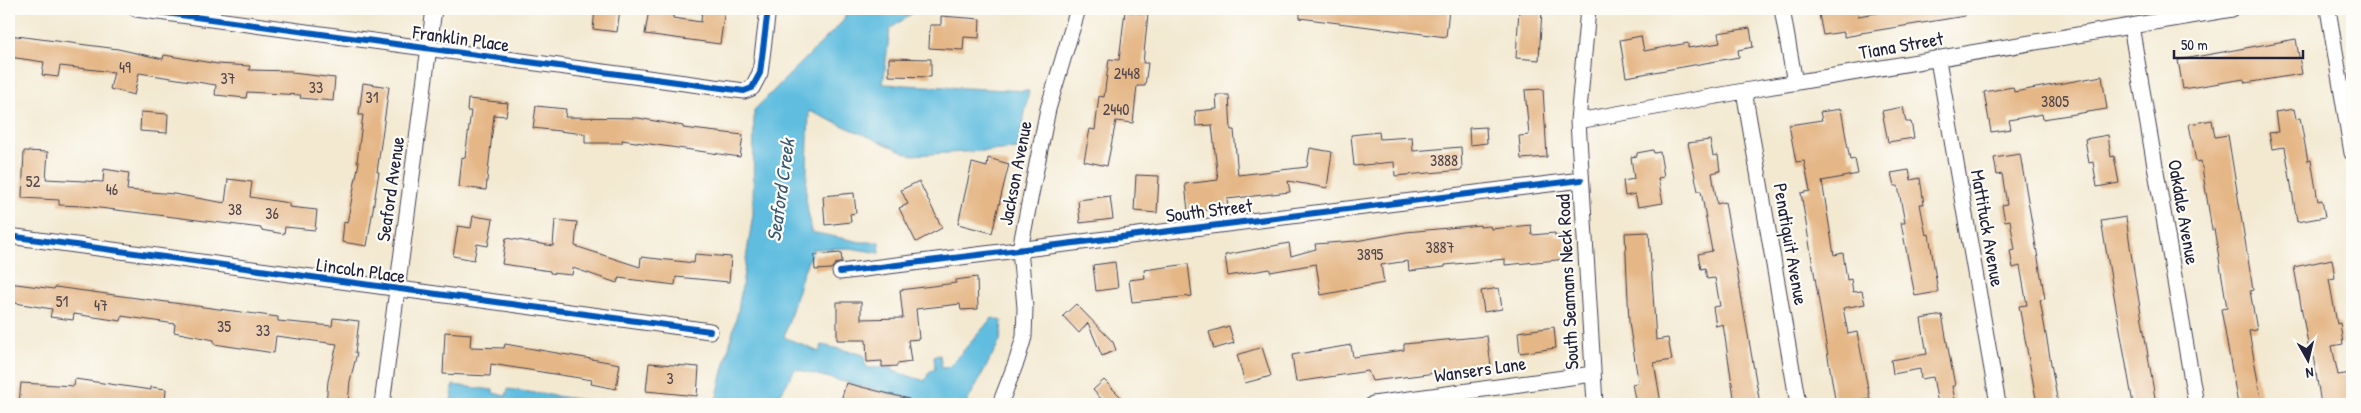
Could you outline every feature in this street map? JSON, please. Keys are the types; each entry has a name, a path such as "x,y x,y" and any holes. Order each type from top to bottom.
{"street":[{"name":"Franklin Place","path":"136,9 734,91 752,88 760,73 768,9"},
{"name":"Seaford Avenue","path":"382,404 434,9"},
{"name":"Jackson Avenue","path":"1000,404 1024,337 1025,308 1020,249 1048,109 1078,9"},
{"name":"South Seamans Neck Road","path":"1588,9 1578,121 1595,404"},
{"path":"1782,9 1795,84"},
{"name":"Tiana Street","path":"1578,121 1744,91 1938,60 2232,9"},
{"path":"2328,9 2352,153"},
{"name":"Oakdale Avenue","path":"2131,26 2196,404"},
{"name":"Mattituck Avenue","path":"1938,60 1998,404"},
{"name":"Penatiquit Avenue","path":"1744,91 1798,404"},
{"name":"South Street","path":"840,272 1581,180"},
{"name":"Lincoln Place","path":"9,236 710,331"},
{"name":"Wansers Lane","path":"1373,404 1593,374"}],"water":[{"name":"Seaford Creek","path":"849,9 918,9 890,29 883,84 1029,91 1018,149 911,155 809,111 806,198 811,232 861,242 879,242 880,253 850,248 813,249 803,273 784,337 819,352 822,345 864,355 865,364 868,368 892,367 893,371 925,381 929,372 935,369 934,356 940,355 942,368 949,367 992,318 1002,321 1000,341 966,404 908,404 910,399 795,369 775,404 715,404 738,311 753,214 754,110 842,22"},
{"path":"453,385 493,390 493,393 506,396 508,389 611,404 451,404"}],"building":[{"path":"595,9 620,9 617,32 593,29"},
{"path":"649,9 674,9 673,18 701,22 702,9 725,9 720,44 645,34"},
{"path":"1300,9 1449,9 1446,37 1300,18"},
{"path":"1519,9 1542,9 1539,60 1516,58"},
{"path":"1818,9 1857,9 1858,16 1900,9 1964,9 1965,16 1844,37 1844,32 1823,35"},
{"path":"1125,11 1148,14 1143,63 1148,63 1145,86 1137,86 1133,123 1116,121 1107,166 1084,161 1090,129 1095,130 1099,96 1104,97 1109,59 1119,60"},
{"path":"941,16 980,19 979,38 964,37 963,50 929,48 930,25 941,25"},
{"path":"1750,28 1753,47 1738,50 1739,57 1626,77 1620,40 1641,36 1644,51 1688,43 1688,48 1720,43 1718,33"},
{"path":"9,35 118,49 163,59 164,55 218,64 250,66 249,70 292,71 292,73 335,78 333,101 300,98 301,95 247,92 246,98 215,95 216,85 139,73 134,95 110,89 114,72 60,66 58,77 42,75 44,62 9,57"},
{"path":"2296,39 2302,74 2245,83 2244,79 2183,89 2178,60"},
{"path":"889,58 931,59 931,77 889,76"},
{"path":"2102,76 2107,109 2043,119 2042,114 2009,120 2011,129 1991,132 1984,92 2013,87 2014,92"},
{"path":"363,83 389,87 377,172 379,172 367,246 342,242 344,222 347,223 359,162 357,162 363,115 359,115"},
{"path":"1543,89 1547,157 1521,159 1519,136 1529,135 1525,90"},
{"path":"1216,95 1229,95 1231,130 1234,130 1238,175 1307,167 1310,148 1332,152 1327,188 1288,181 1290,192 1227,199 1228,209 1188,211 1185,184 1218,180 1212,125 1196,126 1195,111 1217,109"},
{"path":"468,99 508,103 506,116 494,115 486,190 459,187 462,157 465,158 471,111 467,111"},
{"path":"536,106 566,109 565,117 638,118 683,126 683,128 743,135 740,157 622,140 622,143 585,143 585,134 533,128"},
{"path":"1903,107 1906,122 1911,122 1914,138 1888,142 1882,111"},
{"path":"1841,109 1850,160 1855,159 1858,174 1822,181 1834,255 1843,253 1847,280 1851,279 1853,292 1862,291 1865,304 1843,308 1848,334 1857,332 1870,399 1838,404 1837,399 1835,399 1801,193 1810,191 1804,161 1796,162 1789,125 1822,120 1820,112"},
{"path":"2294,109 2296,119 2300,118 2308,161 2311,160 2318,201 2322,200 2325,217 2297,222 2285,147 2272,149 2269,133 2278,132 2275,112"},
{"path":"141,112 168,114 167,133 140,131"},
{"path":"2212,120 2215,137 2228,135 2253,290 2250,291 2257,330 2249,331 2262,404 2238,404 2221,309 2227,308 2218,252 2214,229 2212,230 2201,161 2196,162 2189,124"},
{"path":"1486,127 1487,143 1470,145 1469,128"},
{"path":"1379,132 1380,139 1412,137 1413,151 1461,147 1462,170 1395,176 1394,162 1354,166 1351,135"},
{"path":"2108,135 2111,157 2114,156 2119,183 2097,187 2093,162 2089,163 2085,139"},
{"path":"1710,140 1713,156 1718,155 1720,171 1712,173 1717,204 1725,202 1760,404 1735,404 1723,324 1716,326 1713,307 1720,306 1715,278 1707,279 1705,268 1701,269 1698,254 1712,251 1701,191 1698,191 1688,143"},
{"path":"1653,150 1654,153 1660,152 1664,177 1658,178 1663,203 1638,207 1635,194 1625,196 1623,181 1634,179 1631,157 1637,156 1637,153"},
{"path":"24,151 48,152 46,179 103,182 104,169 129,173 127,190 174,194 225,203 228,179 252,182 250,197 289,203 289,207 317,210 315,230 285,227 284,234 261,230 261,228 83,206 59,205 59,200 22,198"},
{"path":"2020,154 2045,299 2040,300 2058,404 2037,404 2019,306 2027,305 2020,266 2013,268 2010,251 2015,250 2010,220 2005,221 2002,205 2007,204 2002,174 1997,175 1994,158"},
{"path":"988,158 1009,164 992,233 958,224 972,163 987,167"},
{"path":"1909,170 1911,180 1920,178 1924,204 1920,204 1926,235 1929,234 1938,292 1915,296 1901,223 1905,223 1898,186 1894,186 1891,173"},
{"path":"1136,175 1159,176 1157,213 1134,211"},
{"path":"919,181 942,228 916,242 899,208 908,204 901,190"},
{"path":"854,193 856,213 850,214 851,222 825,225 823,196"},
{"path":"1110,196 1113,219 1080,223 1078,200"},
{"path":"473,216 493,219 488,246 477,244 474,260 453,256 458,226 471,228"},
{"path":"2126,217 2156,404 2133,404 2101,221"},
{"path":"555,220 577,222 575,246 640,267 641,257 694,263 695,254 731,257 729,282 676,277 675,285 619,278 617,283 573,268 572,275 502,264 506,238 553,246"},
{"path":"1480,225 1480,227 1490,226 1491,229 1531,225 1532,235 1555,233 1555,236 1565,236 1567,259 1505,265 1505,259 1409,271 1408,261 1381,265 1384,283 1321,295 1316,264 1270,272 1270,269 1228,276 1225,255 1289,243 1291,256 1316,249 1315,244 1356,241 1406,232"},
{"path":"1649,232 1656,340 1668,338 1672,360 1654,363 1661,403 1636,404 1632,384 1637,383 1638,380 1629,322 1625,233"},
{"path":"841,253 842,262 835,264 831,269 815,270 814,255"},
{"path":"2332,259 2335,278 2329,279 2337,324 2340,323 2343,344 2332,346 2338,375 2352,373 2352,404 2321,404 2312,349 2309,350 2294,267"},
{"path":"1115,262 1118,288 1096,291 1093,265"},
{"path":"1188,264 1192,296 1132,302 1129,280 1145,278 1144,270"},
{"path":"977,277 978,309 961,310 960,304 916,309 919,339 908,340 911,362 897,364 897,366 882,367 882,361 867,362 866,340 837,340 837,302 861,302 861,319 903,318 900,290 956,283 956,280"},
{"path":"9,283 54,289 55,287 278,317 278,321 332,326 333,318 359,321 355,353 357,353 350,381 348,404 326,404 328,381 337,344 276,336 274,353 214,344 214,340 174,332 175,324 122,316 121,321 74,314 73,320 50,317 52,309 9,302"},
{"path":"1499,288 1502,309 1484,312 1481,291"},
{"path":"1076,304 1113,342 1116,350 1102,356 1088,323 1079,333 1063,316"},
{"path":"1942,315 1955,386 1952,386 1956,404 1938,404 1933,377 1921,379 1920,369 1893,374 1891,360 1927,354 1921,319"},
{"path":"1229,326 1234,343 1214,349 1209,332"},
{"path":"1554,327 1556,348 1520,353 1518,332"},
{"path":"445,332 471,334 470,347 504,348 505,344 620,364 616,389 591,384 592,380 491,364 490,376 443,374"},
{"path":"1487,336 1491,366 1372,381 1368,371 1296,382 1292,355 1351,345 1353,357 1404,350 1404,344"},
{"path":"1262,347 1271,376 1245,383 1237,355"},
{"path":"649,363 699,367 697,396 646,391"},
{"path":"75,379 151,390 151,387 166,389 165,404 19,404 21,383 74,386"},
{"path":"1104,380 1121,397 1113,404 1106,404 1093,390"},
{"path":"846,383 909,399 908,404 840,404"}],"cycle path":[{"path":"136,9 744,91 752,88 760,73 768,9"},
{"path":"840,272 1581,180"},
{"path":"9,236 710,331"}]}
